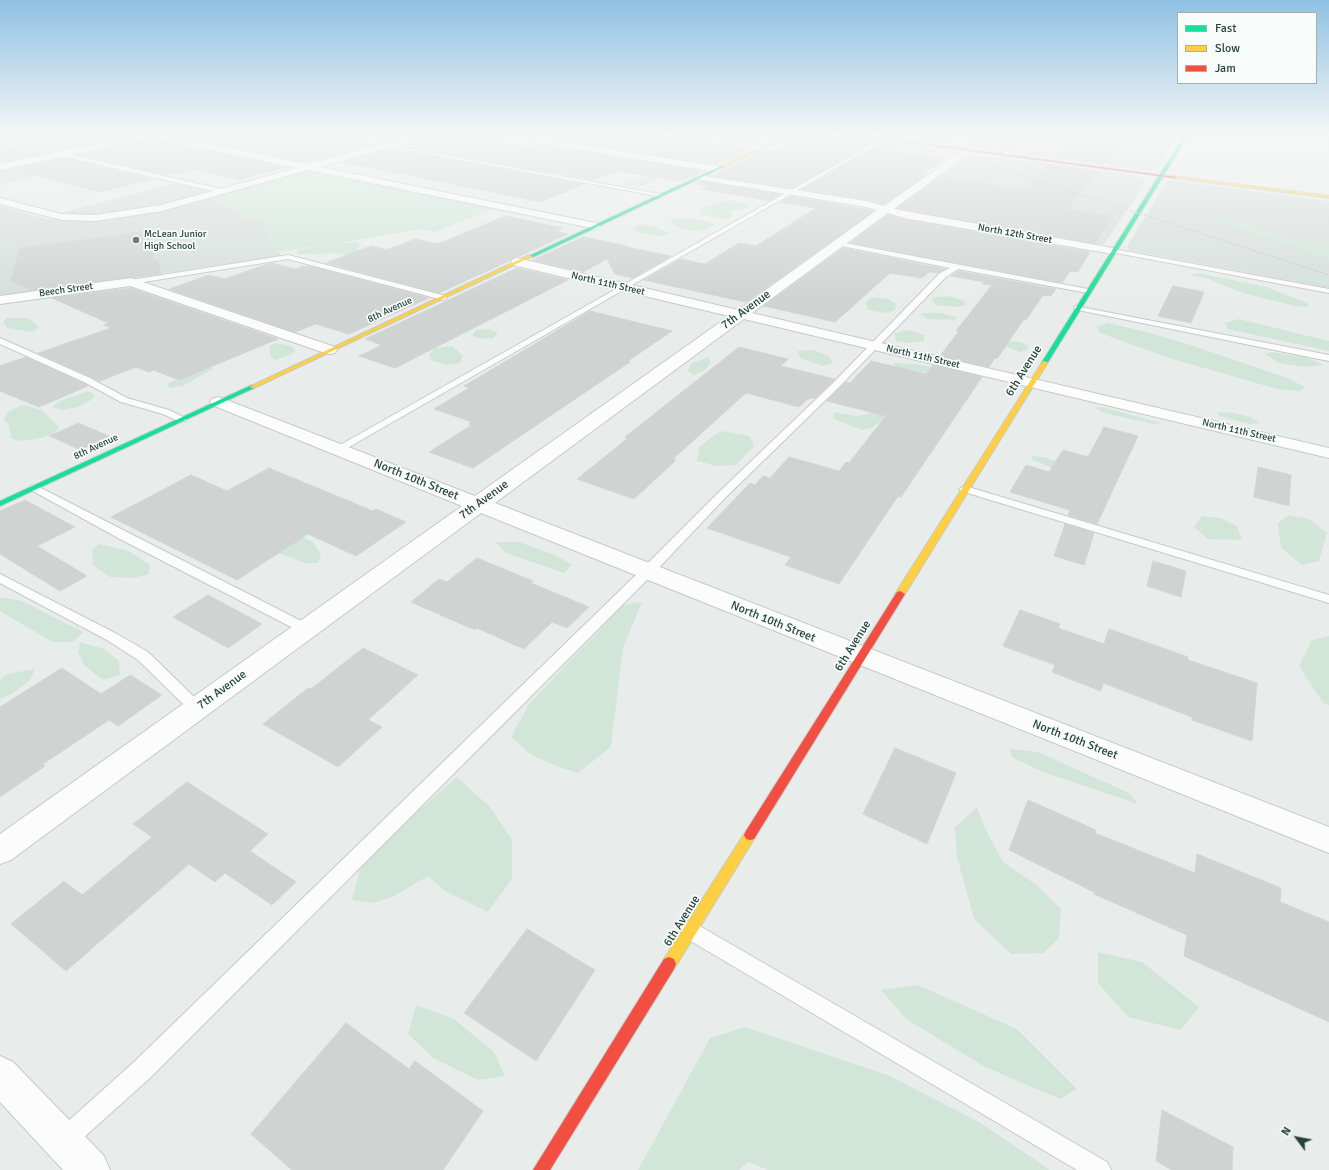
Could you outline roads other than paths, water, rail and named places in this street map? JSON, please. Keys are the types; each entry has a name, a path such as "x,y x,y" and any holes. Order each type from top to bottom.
{"street":[{"path":"0,201 62,217 114,216 162,208 222,191"},
{"path":"424,191 596,226"},
{"name":"8th Avenue","path":"0,504 672,191"},
{"name":"North 12th Street","path":"783,191 867,204 904,215 1113,252"},
{"name":"7th Avenue","path":"0,851 912,191"},
{"name":"6th Avenue","path":"541,1170 1150,191"},
{"path":"1275,191 1329,198"},
{"name":"North 11th Street","path":"518,262 1329,452"},
{"path":"132,282 330,350"},
{"name":"Beech Street","path":"0,300 132,282"},
{"name":"North 10th Street","path":"218,402 1329,840"},
{"path":"0,1074 90,1170"}],"lane":[{"path":"638,191 662,195"},
{"path":"338,449 791,192"},
{"path":"839,244 1088,291"},
{"name":"North 12th Street","path":"1113,252 1329,291"},
{"path":"132,282 288,257 442,298"},
{"path":"63,1141 142,1070 647,572 722,495 835,386 939,279 957,267"},
{"path":"1078,308 1329,358"},
{"path":"0,341 86,380 124,400 166,412 182,419"},
{"path":"35,488 158,554 306,629"},
{"path":"965,489 1329,599"},
{"path":"0,578 112,637 143,656 187,699 198,707"},
{"path":"691,930 1099,1170"}],"railway":[{"path":"1069,191 1329,275"}],"place":[{"name":"McLean Junior High School","path":"136,240"}]}
